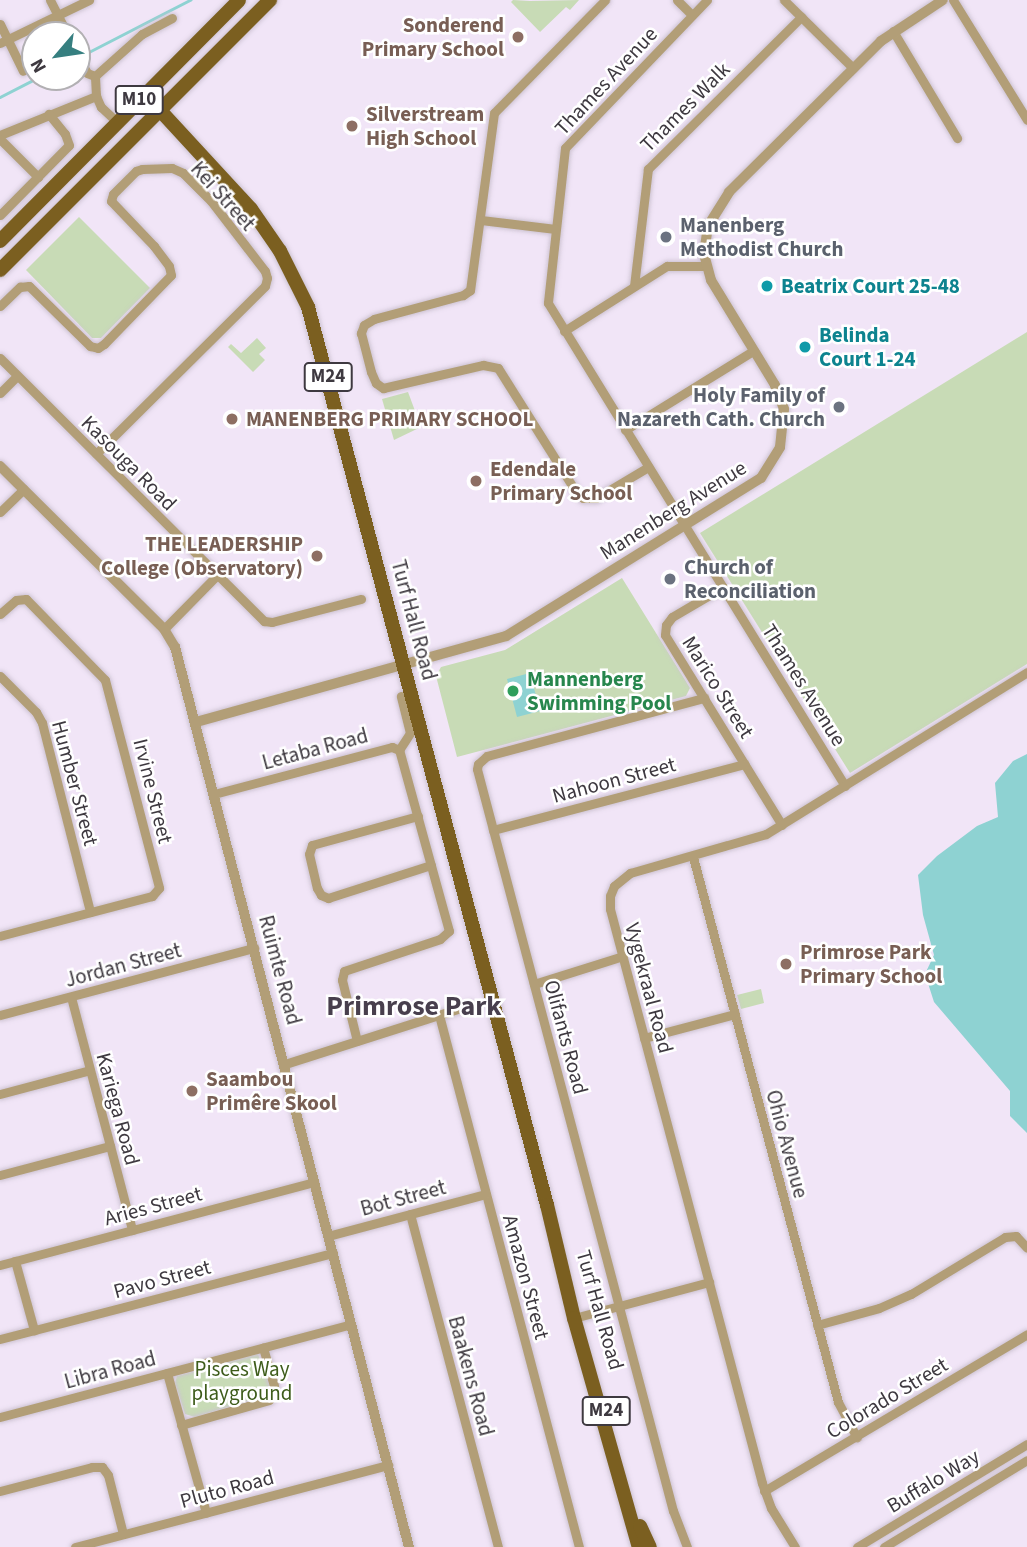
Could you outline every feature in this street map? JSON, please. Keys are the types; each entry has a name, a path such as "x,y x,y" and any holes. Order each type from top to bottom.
{"main road":[{"name":"M10","path":"0,241 239,0"},
{"name":"M10","path":"0,270 270,0"},
{"name":"Turf Hall Road","path":"145,94 251,209 280,251 300,288 314,326 547,1205 620,1464 650,1547"},
{"name":"Turf Hall Road","path":"578,1317 639,1547"}],"street":[{"path":"51,0 61,21"},
{"path":"4,41 89,0"},
{"path":"605,0 496,109 492,119 470,290 458,297 373,319 364,325 362,339 376,383 391,388 483,365 493,366 504,374 576,492 583,498 596,498 648,467"},
{"path":"677,0 692,15"},
{"name":"Thames Avenue","path":"707,0 568,142 563,153 547,298 564,331 845,786"},
{"path":"784,0 853,68"},
{"name":"Manenberg Avenue","path":"195,722 482,644 514,632 756,482 777,454 784,429 783,404 715,288 706,266 705,236 711,217 722,200 853,68 893,31 943,0"},
{"path":"953,0 1027,120"},
{"name":"Thames Walk","path":"634,286 648,169 801,17"},
{"path":"95,75 142,34 172,18"},
{"path":"0,24 4,41 21,68"},
{"path":"893,31 957,138"},
{"path":"91,74 95,75"},
{"path":"95,75 96,96 101,107 117,122"},
{"path":"38,177 0,137 96,96"},
{"path":"1,212 69,145 68,138 49,114"},
{"name":"Kei Street","path":"0,306 20,287 29,286 90,346 98,348 104,344 171,275 163,257 111,201 120,187 142,169 175,169 183,173 211,201 265,271 265,286 96,454"},
{"path":"481,220 555,229"},
{"path":"564,331 667,267 706,266"},
{"path":"625,430 753,351"},
{"name":"Kasouga Road","path":"0,358 217,575 268,622 361,599"},
{"path":"0,393 17,376"},
{"name":"Ruimte Road","path":"0,466 164,629 177,653 408,1547"},
{"path":"0,512 23,489"},
{"path":"164,629 217,575"},
{"name":"Marico Street","path":"723,587 672,617 666,625 669,642 782,825"},
{"name":"Irvine Street","path":"0,614 13,601 26,599 108,685 159,888 152,896 0,936"},
{"name":"Vygekraal Road","path":"795,1547 775,1516 764,1491 610,909 614,886 631,873 759,838 1027,672"},
{"name":"Humber Street","path":"0,676 36,712 42,723 90,912"},
{"path":"399,750 410,733 401,696"},
{"name":"Olifants Road","path":"687,1547 675,1518 478,775 478,764 482,760 704,698"},
{"name":"Letaba Road","path":"214,794 392,747 399,750 449,931 440,939 344,971 342,980 357,1041"},
{"name":"Nahoon Street","path":"493,830 745,764"},
{"path":"418,816 312,845 309,854 317,888 321,895 328,898 431,865"},
{"name":"Ohio Avenue","path":"693,857 841,1410 857,1437"},
{"name":"Jordan Street","path":"0,1015 254,948"},
{"path":"534,984 622,956"},
{"name":"Kariega Road","path":"71,997 132,1230"},
{"path":"285,1063 470,1005"},
{"path":"644,1038 735,1014"},
{"name":"Amazon Street","path":"439,1015 579,1547"},
{"path":"0,1094 89,1070"},
{"path":"0,1175 110,1146"},
{"name":"Aries Street","path":"0,1265 314,1182"},
{"name":"Bot Street","path":"328,1236 486,1194"},
{"name":"Baakens Road","path":"410,1214 498,1547"},
{"path":"817,1325 879,1308 911,1294 1001,1238 1016,1237 1027,1248"},
{"name":"Pavo Street","path":"0,1339 333,1253"},
{"path":"15,1261 34,1330"},
{"path":"578,1317 709,1282"},
{"name":"Libra Road","path":"0,1417 351,1324"},
{"name":"Colorado Street","path":"764,1491 1027,1334"},
{"path":"181,1425 270,1400 274,1389 263,1348"},
{"path":"167,1373 206,1513"},
{"name":"Buffalo Way","path":"857,1547 1027,1444"},
{"path":"884,1547 1027,1460"},
{"name":"Pluto Road","path":"75,1547 388,1465"},
{"path":"0,1491 92,1466 102,1467 108,1475 123,1534"}],"green space":[{"path":"579,0 570,10 566,7 540,32 511,2"},
{"path":"79,217 150,288 101,338 92,338 26,270"},
{"path":"1027,332 1027,664 850,773 700,533"},
{"path":"257,338 266,348 259,354 265,360 253,372 228,347 231,344 241,353"},
{"path":"408,392 421,427 394,440 382,399"},
{"path":"622,578 690,688 686,696 457,757 436,676 441,667 505,650"},
{"path":"761,989 764,1003 741,1009 737,995"},
{"name":"Pisces Way playground","path":"258,1354 271,1388 268,1395 195,1417 185,1414 175,1383 177,1376"}],"shaded area":[{"path":"530,673 540,711 517,717 507,679"},
{"path":"1027,754 1027,1133 1010,1116 1010,1091 934,1002 925,974 934,955 923,915 918,875 937,856 977,826 998,817 995,783 1013,761"}],"waterway":[{"path":"91,51 190,0"},
{"path":"0,97 21,86"}],"place":[{"name":"Sonderend Primary School","path":"518,37"},
{"name":"Silverstream High School","path":"352,126"},
{"name":"Manenberg Methodist Church","path":"666,237"},
{"name":"Beatrix Court 25-48","path":"767,286"},
{"name":"Belinda Court 1-24","path":"805,347"},
{"name":"Holy Family of Nazareth Cath. Church","path":"839,407"},
{"name":"MANENBERG PRIMARY SCHOOL","path":"232,419"},
{"name":"Edendale Primary School","path":"476,481"},
{"name":"THE LEADERSHIP College (Observatory)","path":"317,556"},
{"name":"Church of Reconciliation","path":"670,579"},
{"name":"Mannenberg Swimming Pool","path":"513,691"},
{"name":"Primrose Park Primary School","path":"786,964"},
{"name":"Saambou Primêre Skool","path":"192,1091"}],"district":[{"name":"Primrose Park","path":"414,1006"}]}
